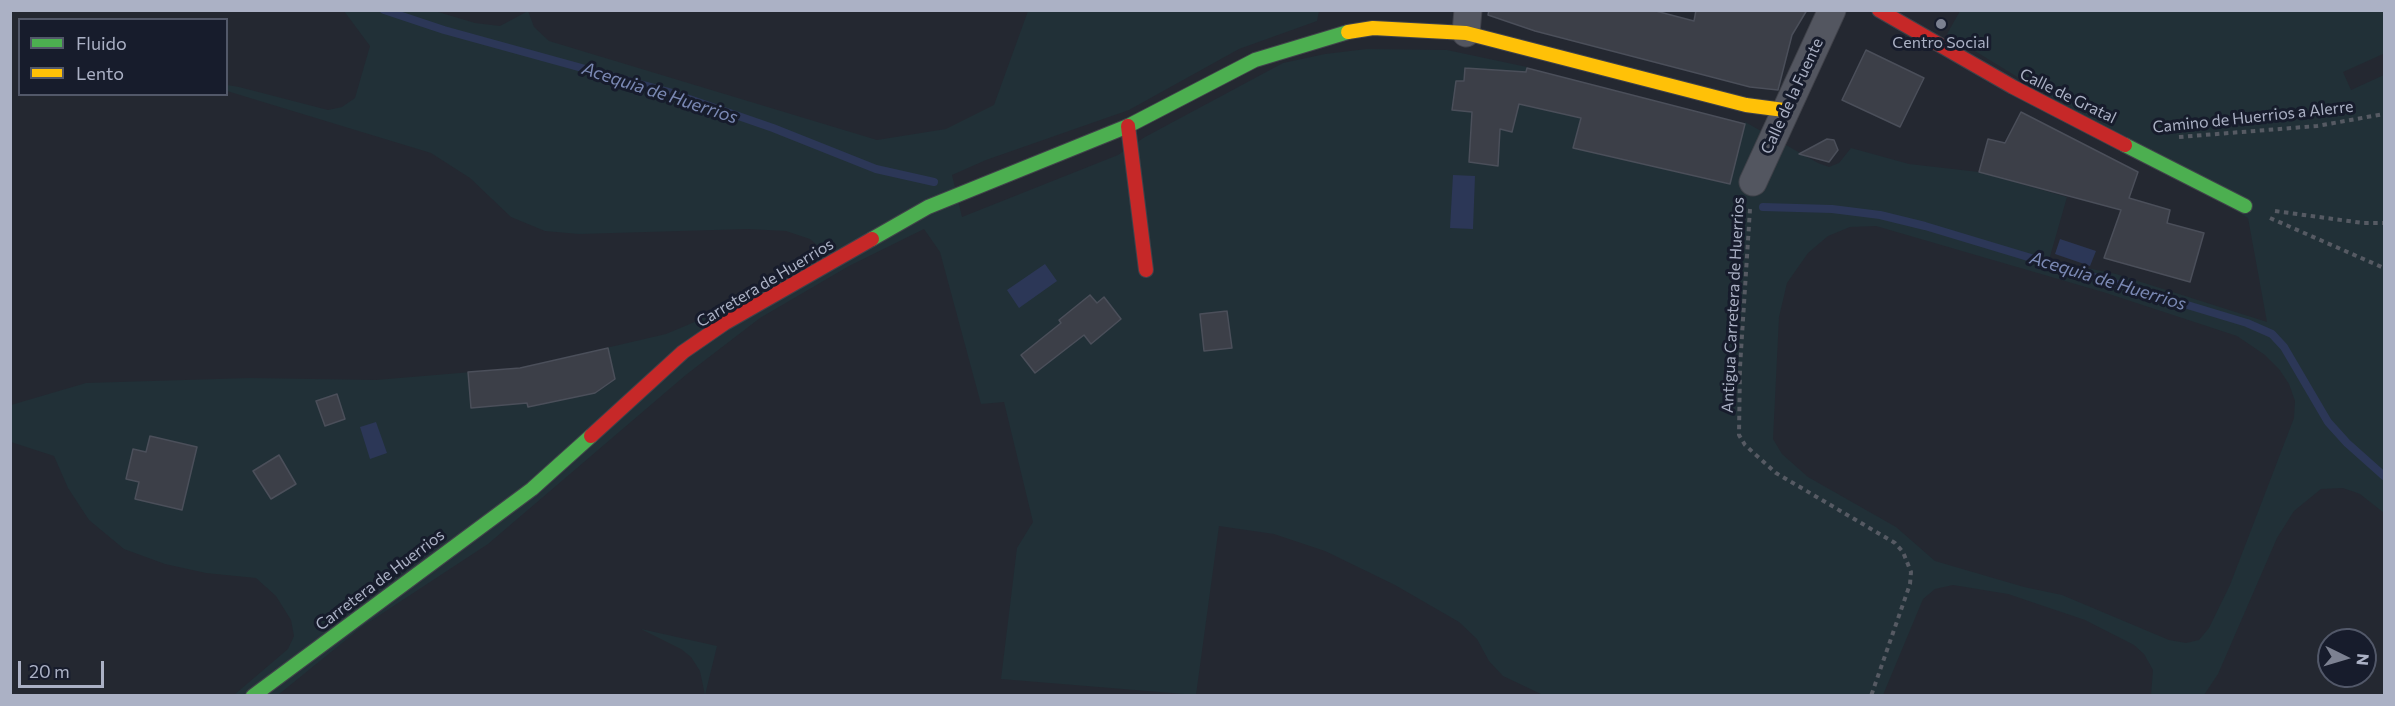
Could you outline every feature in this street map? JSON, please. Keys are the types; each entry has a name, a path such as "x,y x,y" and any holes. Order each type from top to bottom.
{"street":[{"name":"Calle de la Fuente","path":"1753,182 1784,110 1832,10"},
{"name":"Calle de Gratal","path":"1879,10 2013,87 2245,206"},
{"name":"Carretera de Huerrios","path":"254,696 372,605 532,489 683,352 725,323 928,207 1128,126 1255,60 1333,35 1373,28 1468,22 1746,105 1784,110"},
{"path":"1128,126 1146,270"}],"path":[{"name":"Camino de Huerrios a Alerre","path":"2167,138 2317,126 2385,114"},
{"name":"Antigua Carretera de Huerrios","path":"1753,182 1740,367 1740,435 1745,445 1776,473 1884,536 1903,552 1908,561 1910,584 1871,696"},
{"path":"2245,206 2299,216 2385,223"},
{"path":"2245,206 2317,240 2385,268"}],"shaded area":[{"path":"344,11 435,11 475,23 500,26 528,11 534,27 549,41 877,140 946,129 994,105 1028,11 1319,11 1317,21 1239,49 1129,110 986,160 952,175 962,217 1118,155 1145,137 1283,63 1325,54 1367,49 1447,50 1527,67 1519,104 1581,118 1573,148 1730,184 1745,122 1829,167 1839,163 1851,148 1909,164 1979,172 2067,197 2049,260 2116,274 2267,322 2248,218 1947,34 1960,11 2384,11 2384,57 2383,54 2343,72 2351,90 2384,75 2384,513 2360,494 2343,488 2321,489 2294,511 2277,538 2218,674 2204,695 2151,695 2153,670 2144,654 2134,645 2085,620 2008,594 1953,585 1935,589 1923,599 1883,695 1543,695 1503,676 1489,661 1477,639 1459,622 1395,585 1325,551 1274,534 1219,526 1196,695 1001,679 1017,548 1033,522 1004,402 981,404 940,252 924,229 849,266 760,318 687,374 488,544 363,626 278,695 234,695 288,649 294,636 291,620 276,596 256,578 206,573 165,564 124,549 89,520 68,488 54,456 11,442 11,405 86,383 250,378 376,380 520,368 666,334 697,321 804,258 817,245 810,239 786,231 748,229 579,234 545,231 511,217 470,178 431,153 228,91 228,85 328,110 342,107 355,98 370,46","holes":["1876,226 2103,292 2237,336 2265,355 2279,369 2289,384 2295,401 2294,418 2230,585 2209,628 2199,640 2186,643 2169,640 2062,595 2024,587 1935,561 1896,527 1808,477 1782,454 1773,439 1779,317 1787,283 1808,253 1828,236 1850,227"]},
{"path":"641,629 717,646 705,695 700,671 691,657 681,649"}],"water":[{"path":"1453,175 1475,176 1473,229 1450,228"},
{"path":"2060,239 2096,251 2090,266 2055,254"},
{"path":"1045,264 1057,281 1019,308 1007,290"},
{"path":"376,422 387,453 370,459 360,427"}],"building":[{"path":"1489,10 1652,10 1694,21 1696,10 1807,10 1792,35 1778,90 1750,87 1535,31 1488,15"},
{"path":"1866,50 1924,78 1900,127 1842,100"},
{"path":"1465,68 1526,72 1527,68 1745,124 1730,184 1573,148 1581,118 1519,104 1512,132 1500,129 1498,166 1469,162 1472,112 1452,110 1456,81 1464,81"},
{"path":"2021,112 2138,172 2129,198 2170,210 2167,223 2204,233 2190,282 2104,258 2121,210 1979,172 1988,139 2005,143"},
{"path":"1827,139 1834,140 1838,150 1829,162 1799,154"},
{"path":"1090,295 1097,303 1104,297 1121,319 1091,344 1084,335 1035,373 1021,355 1061,323 1059,320"},
{"path":"1227,311 1232,348 1204,351 1200,314"},
{"path":"608,348 615,379 595,393 528,407 527,403 471,408 468,372 520,368"},
{"path":"337,394 345,419 325,426 316,401"},
{"path":"150,436 197,447 182,510 135,499 139,482 126,479 133,449 146,452"},
{"path":"279,455 296,484 271,499 253,471"}],"waterway":[{"name":"Acequia de Huerrios","path":"384,10 444,30 669,92 773,128 876,169 934,182"},
{"name":"Acequia de Huerrios","path":"1763,207 1832,209 1880,215 1925,226 2247,323 2272,334 2284,347 2328,422 2347,443 2384,476"}],"traffic: fast":[{"path":"872,239 928,207 1128,126 1255,60 1348,32"},
{"path":"2125,145 2245,206"},
{"path":"253,696 532,489 591,436"}],"traffic: slow":[{"path":"1348,32 1373,28 1466,33 1746,105 1784,110"}],"traffic: jam":[{"path":"1879,10 2013,87 2125,145"},
{"path":"1128,126 1146,270"},
{"path":"591,436 683,352 725,323 872,239"}],"place":[{"name":"Centro Social","path":"1941,24"}]}
